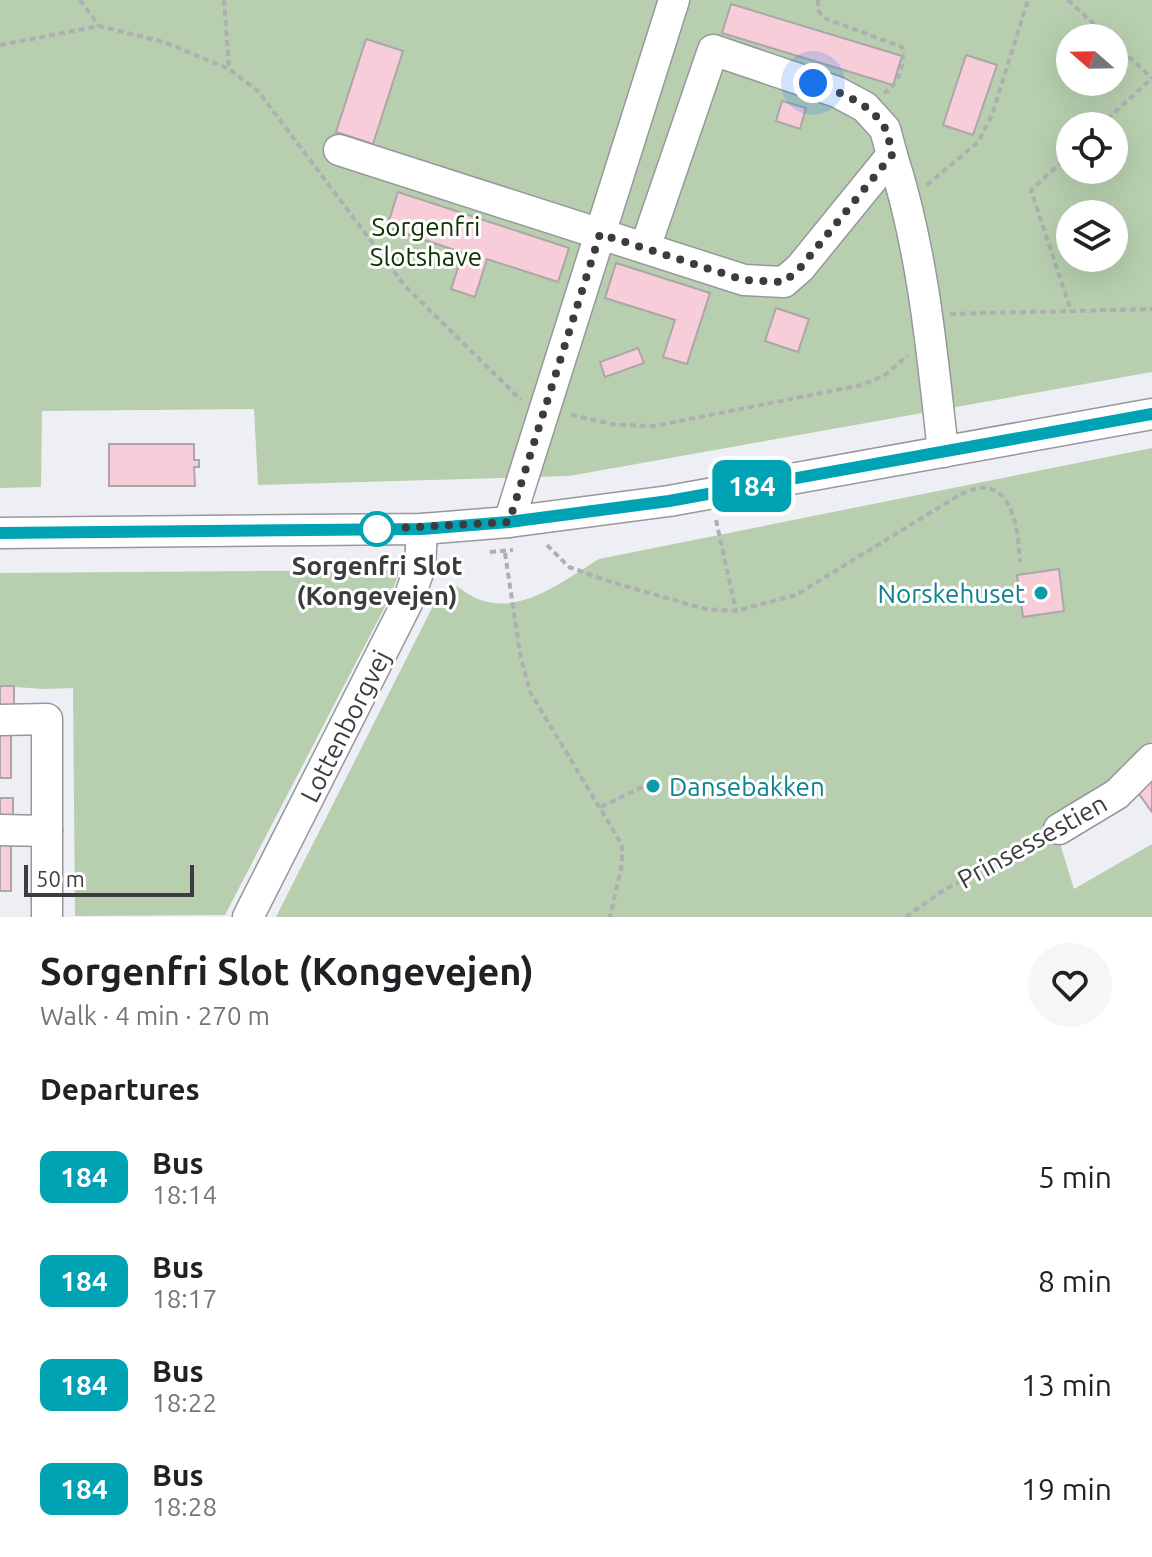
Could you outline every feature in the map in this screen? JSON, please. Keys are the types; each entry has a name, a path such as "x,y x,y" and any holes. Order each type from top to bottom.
{"street":[{"path":"509,522 674,0"},
{"path":"645,248 713,50 837,92 865,107 885,129 907,202 929,325 943,452"},
{"path":"339,150 744,280 784,282 800,268 892,155"},
{"path":"0,533 422,529 509,522 669,501 1152,414"},
{"name":"Lottenborgvej","path":"248,917 408,601 420,567 422,529"},
{"path":"0,720 47,719 47,917"},
{"name":"Prinsessestien","path":"1059,829 1117,794 1152,759"},
{"path":"0,830 47,831"}],"path":[{"path":"80,0 99,26"},
{"path":"224,0 229,69"},
{"path":"818,0 818,10 824,18 902,47 903,61 895,86 865,107"},
{"path":"907,202 978,142 992,115 1028,0"},
{"path":"1068,0 1094,24"},
{"path":"0,45 99,26 164,42 229,69 258,91 405,286 521,400 545,409 616,425 654,426 862,385 885,375 929,325 1071,311 1152,309"},
{"path":"1115,112 1152,78 1128,56"},
{"path":"1056,167 1031,190 1071,311"},
{"path":"547,545 569,567 611,582 705,609 736,611 796,595 961,494 979,488 991,489 1010,508 1018,530 1020,562"},
{"path":"714,512 736,611"},
{"path":"509,522 505,552 520,653 530,692 622,845 622,864 610,917"},
{"path":"601,807 648,784"},
{"name":"Prinsessestien","path":"906,917 944,890 1059,829"}],"green space":[{"name":"Sorgenfri Slotshave","path":"0,0 1152,0 1152,372 569,476 258,485 254,409 42,411 41,487 0,488"},
{"path":"1152,448 1152,741 1124,775 1054,824 1074,889 1152,844 1152,917 276,917 437,598 456,586 478,599 510,603 542,593 599,559"},
{"path":"400,570 391,595 225,915 75,916 73,688 0,686 0,573"}],"building":[{"path":"731,4 902,56 893,85 722,33"},
{"path":"366,39 403,51 373,144 336,132"},
{"path":"966,55 997,65 973,135 943,125"},
{"path":"782,101 806,108 800,129 776,121"},
{"path":"398,192 569,248 558,282 487,259 475,297 451,289 463,253 387,227"},
{"path":"616,263 710,293 687,364 663,357 675,320 605,298"},
{"path":"776,308 809,319 798,352 765,341"},
{"path":"638,348 644,363 605,377 600,362"},
{"path":"109,444 194,444 194,460 199,460 199,467 194,467 195,486 109,486"},
{"name":"Norskehuset","path":"1059,569 1064,611 1023,617 1017,575"},
{"path":"0,686 14,686 14,707 0,707"},
{"path":"0,729 11,729 11,778 0,778"},
{"path":"1152,778 1152,812 1136,790"},
{"path":"0,798 13,798 13,819 0,819"},
{"path":"0,842 11,842 11,891 0,891"}],"bus line":[{"name":"184","path":"0,533 422,529 509,522 669,501 1152,414"}],"place":[{"name":"Sorgenfri Slot (Kongevejen)","path":"377,529"},
{"name":"Norskehuset","path":"1041,593"},
{"name":"Dansebakken","path":"653,786"}],"route":[{"path":"377,529 509,522 600,234 744,280 784,282 800,268 892,155 885,129 865,107 813,83"}]}
